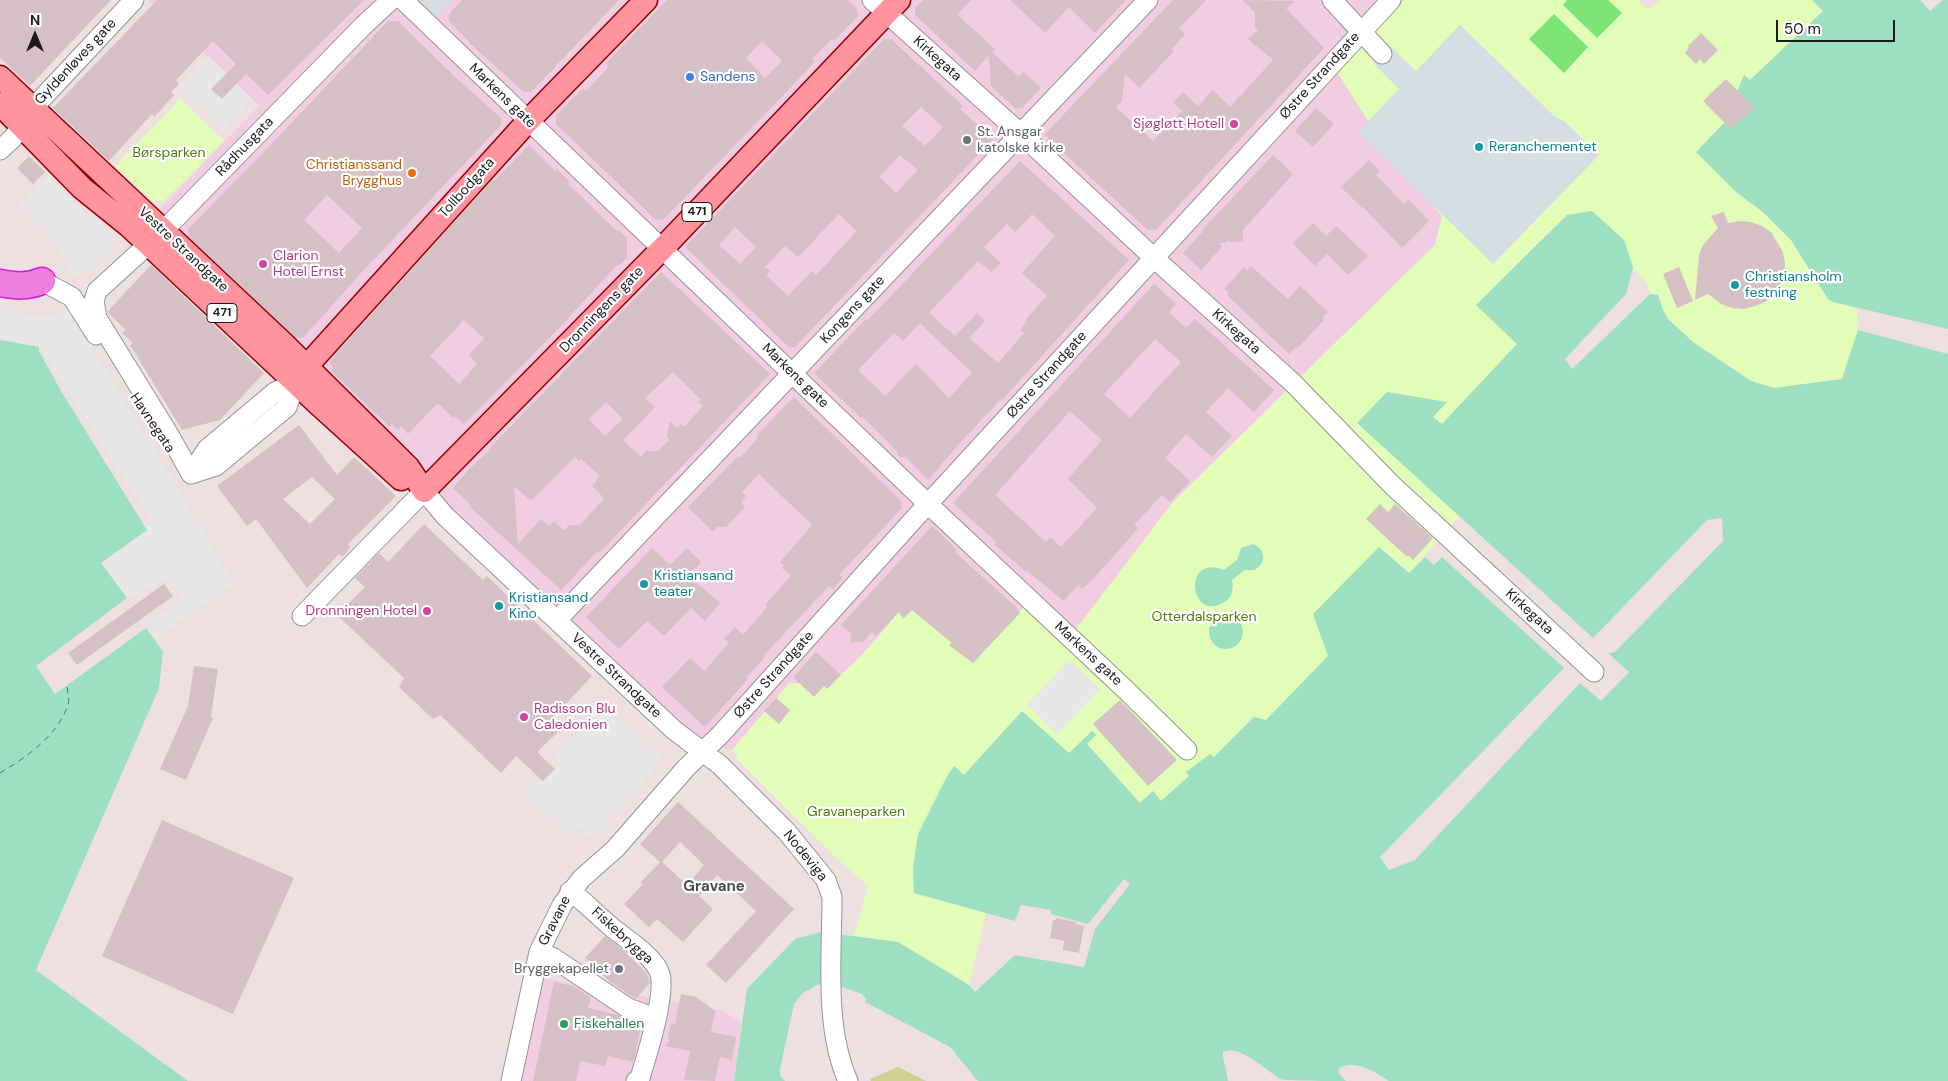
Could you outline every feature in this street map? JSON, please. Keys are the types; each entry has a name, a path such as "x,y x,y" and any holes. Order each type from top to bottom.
{"highway":[{"path":"0,283 16,286 32,285 42,281"}],"main road":[{"name":"Tollbodgata","path":"301,374 528,121 646,0"},
{"name":"Dronningens gate","path":"424,491 662,249 886,4"},
{"name":"Vestre Strandgate","path":"0,77 27,117 301,374 408,467 424,491"},
{"name":"Vestre Strandgate","path":"0,104 27,117"}],"street":[{"name":"Gyldenløves gate","path":"0,150 27,117 134,0"},
{"name":"Rådhusgata","path":"97,291 156,238 363,26 391,0"},
{"name":"Markens gate","path":"403,0 1187,750"},
{"name":"Kongens gate","path":"557,620 1148,0"},
{"path":"1332,0 1362,30 1382,54"},
{"name":"Østre Strandgate","path":"704,752 928,504 1391,0"},
{"name":"Kirkegata","path":"886,4 1154,258 1293,383 1392,485 1594,672"},
{"name":"Havnegata","path":"42,281 72,297 165,447 191,474"},
{"name":"Havnegata","path":"97,291 94,301 97,318 191,474"},
{"name":"Tollbodgata","path":"191,474 207,449 275,392 301,374"},
{"name":"Dronningens gate","path":"302,616 424,491"},
{"name":"Vestre Strandgate","path":"424,491 446,516 674,730 704,752"},
{"name":"Gravane","path":"511,1081 540,952 554,919 570,892 581,879 615,848 686,768 704,752"},
{"name":"Nodeviga","path":"704,752 720,765 787,832 826,880 832,897 832,1010 835,1042 841,1065 848,1081"},
{"name":"Fiskebrygga","path":"570,892 581,899 655,964 660,973 661,985 653,1037 641,1080"},
{"path":"540,952 552,957 628,1008 655,1018"}],"shaded area":[{"path":"148,0 1403,0 1336,69 1384,146 1442,216 1435,245 1173,502 1069,639 1017,616 973,661 889,624 859,658 831,684 763,714 732,750 714,746 676,724 148,222 259,106"},
{"path":"403,0 452,0 428,25"},
{"path":"1812,0 1920,0 1930,11 1943,0 1948,0 1948,329 1833,302 1828,299 1791,240 1764,213 1736,192 1696,152 1724,123 1744,75 1750,80 1823,11"},
{"path":"1460,25 1554,116 1564,121 1599,155 1493,264 1358,132 1399,89 1373,63 1390,46 1416,71"},
{"path":"209,56 253,100 224,130 179,86"},
{"path":"47,176 116,241 87,270 73,277 57,243 18,205"},
{"path":"1592,211 1624,240 1633,267 1626,294 1565,359 1572,369 1650,294 1658,295 1668,319 1693,342 1751,381 1774,388 1842,379 1858,330 1948,354 1948,1081 1389,1081 1365,1068 1352,1065 1339,1068 1338,1072 1346,1081 1291,1080 1280,1079 1244,1054 1229,1050 1223,1052 1228,1081 978,1081 950,1047 865,1002 866,999 862,994 825,981 803,993 794,1004 780,1069 780,1075 785,1081 734,1081 747,989 795,939 821,932 898,942 969,985 975,992 1015,955 1084,967 1095,929 1130,884 1124,879 1088,924 1051,914 1051,910 1021,905 1015,921 914,893 913,868 918,834 954,766 964,775 1022,711 1069,753 1092,731 1096,735 1087,744 1140,803 1153,791 1161,801 1189,776 1186,772 1210,754 1214,757 1254,717 1266,720 1328,656 1313,614 1379,547 1409,573 1425,557 1434,565 1442,557 1564,668 1380,857 1389,870 1415,860 1580,683 1601,701 1629,672 1608,653 1615,652 1723,541 1722,518 1707,520 1593,638 1357,423 1387,392 1447,402 1433,417 1442,424 1517,344 1476,305 1567,215"},
{"path":"11,304 27,315 38,318 53,316 68,310 170,475 233,584 157,637 148,623 182,598 169,579 124,599 99,563 153,523 39,347 0,339 0,313 2,307"},
{"path":"0,340 39,347 39,351 61,391 147,530 101,563 127,598 36,666 55,694 146,628 163,651 159,688 36,970 188,1081 0,1081"},
{"path":"1253,544 1262,553 1263,560 1261,564 1254,570 1245,570 1232,580 1232,593 1226,601 1212,606 1203,603 1197,596 1195,587 1196,578 1201,571 1211,567 1224,570 1237,560 1241,548"},
{"path":"1226,615 1233,616 1238,620 1242,625 1242,639 1238,644 1233,648 1226,649 1219,648 1214,644 1210,639 1209,632 1210,625 1214,620 1219,616"},
{"path":"1069,660 1100,689 1057,734 1027,705"},
{"path":"601,706 661,757 654,765 657,768 590,838 578,827 569,835 525,793 534,783 543,781 560,764 552,756"},
{"path":"532,976 723,1011 741,1023 736,1081 511,1081"},
{"path":"898,1067 926,1081 871,1081 870,1079"}],"green space":[{"path":"1403,0 1638,0 1649,10 1661,0 1812,0 1823,11 1750,80 1744,75 1724,123 1696,152 1736,192 1764,213 1791,240 1828,299 1857,309 1858,330 1842,379 1774,388 1751,381 1693,342 1668,319 1658,295 1650,294 1647,283 1633,268 1624,240 1592,211 1567,215 1476,305 1517,344 1442,424 1433,417 1446,402 1358,423 1459,516 1409,574 1379,547 1314,614 1329,656 1266,720 1253,717 1214,758 1186,772 1190,776 1161,801 1153,791 1140,803 1087,744 1092,731 1069,753 1022,711 964,775 955,766 913,868 914,893 986,913 969,985 898,942 854,936 868,886 736,758 738,756 732,750 789,683 831,684 859,658 889,624 892,601 915,612 973,661 1029,601 1069,638 1173,502 1435,245 1442,216 1384,146 1335,69"},
{"path":"1567,0 1608,0 1622,13 1597,38 1563,5"},
{"path":"1554,14 1588,47 1564,73 1529,39"},
{"name":"Børsparken","path":"180,99 224,141 163,202 153,201 115,166"}],"building":[{"path":"0,0 111,0 30,86 0,58"},
{"path":"157,0 364,0 268,95 246,74 222,99 211,89 236,64 213,41 176,80 179,84 171,92 174,95 154,117 152,114 109,161 53,108"},
{"path":"462,0 619,0 531,92 524,92 474,47 449,21 449,14"},
{"path":"667,0 848,0 857,9 858,16 834,41 832,39 812,59 815,62 664,219 656,220 556,124 556,116 583,88 586,91 609,67 606,63","holes":["762,41 782,61 765,78 746,58"]},
{"path":"923,0 971,0 958,14 960,17 995,49 992,52 1019,77 1023,72 1041,88 1022,108 1015,108 991,86 989,55 975,71 915,15 915,8"},
{"path":"1010,0 1126,0 1095,33 1069,7 1045,33"},
{"path":"1173,0 1206,0 1179,28 1185,34 1172,49 1174,51 1139,88 1125,73 1122,101 1116,107 1153,141 1182,111 1173,102 1183,92 1198,106 1213,90 1230,107 1273,60 1248,39 1258,30 1255,27 1255,12 1242,0 1295,1 1286,8 1324,48 1156,230 1148,230 1044,135"},
{"path":"388,21 398,21 454,76 501,118 501,125 361,273 303,338 296,338 188,236 188,229","holes":["327,195 362,228 339,253 304,220"]},
{"path":"1701,33 1718,50 1704,64 1700,59 1696,64 1685,53 1689,48 1688,46"},
{"path":"884,39 891,39 963,106 960,109 993,139 795,347 789,347 685,247","holes":["921,107 943,127 925,146 902,126","900,155 918,170 896,193 879,177","839,214 857,231 816,275 812,271 788,296 766,275 770,271 765,267 785,246 798,257","735,227 756,247 740,264 719,245"]},
{"path":"1726,79 1754,107 1731,129 1703,101"},
{"path":"1316,108 1334,124 1313,147 1295,131"},
{"path":"529,145 555,171 557,169 570,182 568,184 617,231 620,231 627,238 627,258 620,265 617,265 559,328 464,424 455,416 453,418 438,403 408,434 401,426 398,430 392,424 390,427 331,371 333,368 329,362 492,180 494,181","holes":["464,320 484,338 469,355 477,364 459,384 430,356"]},
{"path":"1273,155 1293,174 1243,230 1243,241 1230,242 1228,240 1226,243 1219,243 1222,247 1201,270 1183,253 1203,229"},
{"path":"29,156 45,172 33,184 17,168"},
{"path":"1369,160 1380,171 1376,175 1404,204 1409,200 1429,221 1402,248 1341,187"},
{"path":"1020,161 1129,260 928,480 906,457 901,458 897,451 863,417 862,419 814,373 866,319 867,321","holes":["1032,214 1055,236 1022,273 1047,296 1025,320 1027,322 1020,330 1024,333 998,363 969,338 985,321 977,313 955,336 929,313 978,261 991,272 1001,263 984,247 1007,224 1015,232","920,323 972,373 949,398 916,364 885,396 858,370 894,333 903,341"]},
{"path":"1724,212 1728,223 1751,222 1771,232 1783,252 1784,274 1780,285 1774,295 1765,302 1755,306 1743,309 1732,308 1721,304 1708,294 1695,300 1699,255 1703,245 1718,228 1711,216"},
{"path":"1313,223 1326,236 1336,226 1368,256 1348,275 1327,254 1315,266 1293,243"},
{"path":"151,265 264,373 220,420 182,430 130,345 133,343 122,333 126,330 107,312"},
{"path":"1251,266 1288,299 1300,286 1328,312 1322,318 1324,320 1297,349 1296,347 1289,354 1227,295 1229,293 1224,289 1244,267 1247,270"},
{"path":"1679,267 1693,301 1677,308 1663,274"},
{"path":"661,272 770,374 599,553 597,552 561,590 469,506 471,505 453,488 470,468 490,450","holes":["673,372 701,400 698,402 703,406 684,427 681,424 677,428 670,421 667,436 669,440 658,451 646,451 641,457 623,440 655,407 645,398","606,402 623,419 605,436 589,419","575,457 579,461 581,459 600,476 592,486 604,498 580,525 570,525 563,530 554,521 549,526 541,519 518,544 514,486 531,501"]},
{"path":"1154,284 1176,304 1169,312 1186,328 1195,319 1274,390 1254,412 1228,388 1206,412 1232,436 1212,457 1186,434 1165,458 1190,481 1170,502 1162,495 1134,525 1138,528 1093,579 1082,589 1078,585 1064,601 1026,572 994,544 996,542 953,503","holes":["1155,339 1181,362 1130,418 1104,394","1070,411 1102,440 1068,479 1097,508 1061,547 1050,537 1046,542 995,495"]},
{"path":"794,397 901,501 902,508 839,575 843,578 833,589 829,586 764,655 765,657 746,678 748,679 705,727 662,687 690,658 704,671 729,643 724,639 735,627 743,635 767,607 765,605 791,576 782,568 784,565 780,562 812,525 759,474 742,492 746,496 741,502 745,507 726,527 717,527 713,532 688,507 738,456 740,458 757,439 758,434"},
{"path":"299,425 337,475 354,457 396,496 348,544 351,547 342,557 339,554 307,588 256,519 247,526 217,486","holes":["312,477 335,499 310,524 283,499"]},
{"path":"1380,504 1388,512 1395,504 1433,538 1413,560 1406,556 1366,519"},
{"path":"424,524 483,580 487,576 592,676 548,723 558,732 537,752 555,769 543,781 516,756 501,773 440,715 433,719 399,687 404,678 337,615 365,587 355,578 379,553 388,562"},
{"path":"932,526 957,550 955,552 1017,608 1020,613 973,663 949,645 952,643 912,610 903,619 899,612 876,636 872,632 862,643 859,641 851,643 851,634 841,625"},
{"path":"652,548 670,565 687,548 701,562 691,573 695,577 693,580 720,603 705,621 691,608 664,636 647,621 619,649 586,617"},
{"path":"164,584 173,596 77,665 68,653"},
{"path":"816,652 841,675 827,689 824,686 814,697 793,677"},
{"path":"194,666 218,669 211,717 213,718 186,780 160,769 188,706"},
{"path":"776,698 790,710 779,724 764,711"},
{"path":"1120,700 1177,760 1148,786 1093,724"},
{"path":"678,802 794,909 726,983 706,965 756,911 717,875 699,896 713,909 683,942 657,919 649,927 624,904 660,862 640,844","holes":["680,842 704,865 687,885 662,862"]},
{"path":"162,820 294,878 233,1014 102,956"},
{"path":"1056,918 1076,922 1075,924 1084,926 1079,953 1063,950 1064,941 1050,938 1053,920 1056,920"},
{"name":"Bryggekapellet","path":"605,936 647,973 650,983 636,999 610,982 585,958"},
{"path":"554,982 573,986 591,998 588,1008 618,1015 640,1031 633,1062 608,1056 605,1066 580,1061 576,1081 533,1081"},
{"path":"681,994 696,997 715,1011 711,1032 736,1037 732,1060 720,1057 715,1081 684,1080 690,1051 665,1046 670,1040 668,1038 671,1023 675,1024"}],"ferry route":[{"path":"0,773 31,752 57,726 68,705 67,685"}],"place":[{"name":"Sandens","path":"690,77"},
{"name":"Sjøgløtt Hotell","path":"1234,124"},
{"name":"St. Ansgar katolske kirke","path":"967,140"},
{"name":"Reranchementet","path":"1479,147"},
{"name":"Christianssand Brygghus","path":"412,173"},
{"name":"Clarion Hotel Ernst","path":"263,264"},
{"name":"Christiansholm festning","path":"1735,285"},
{"name":"Kristiansand teater","path":"644,584"},
{"name":"Kristiansand Kino","path":"499,606"},
{"name":"Dronningen Hotel","path":"427,611"},
{"name":"Radisson Blu Caledonien","path":"524,717"},
{"name":"Bryggekapellet","path":"619,969"},
{"name":"Fiskehallen","path":"564,1024"}],"district":[{"name":"Gravane","path":"714,887"}],"park label":[{"name":"Otterdalsparken","path":"1204,617"},
{"name":"Gravaneparken","path":"856,812"}]}
